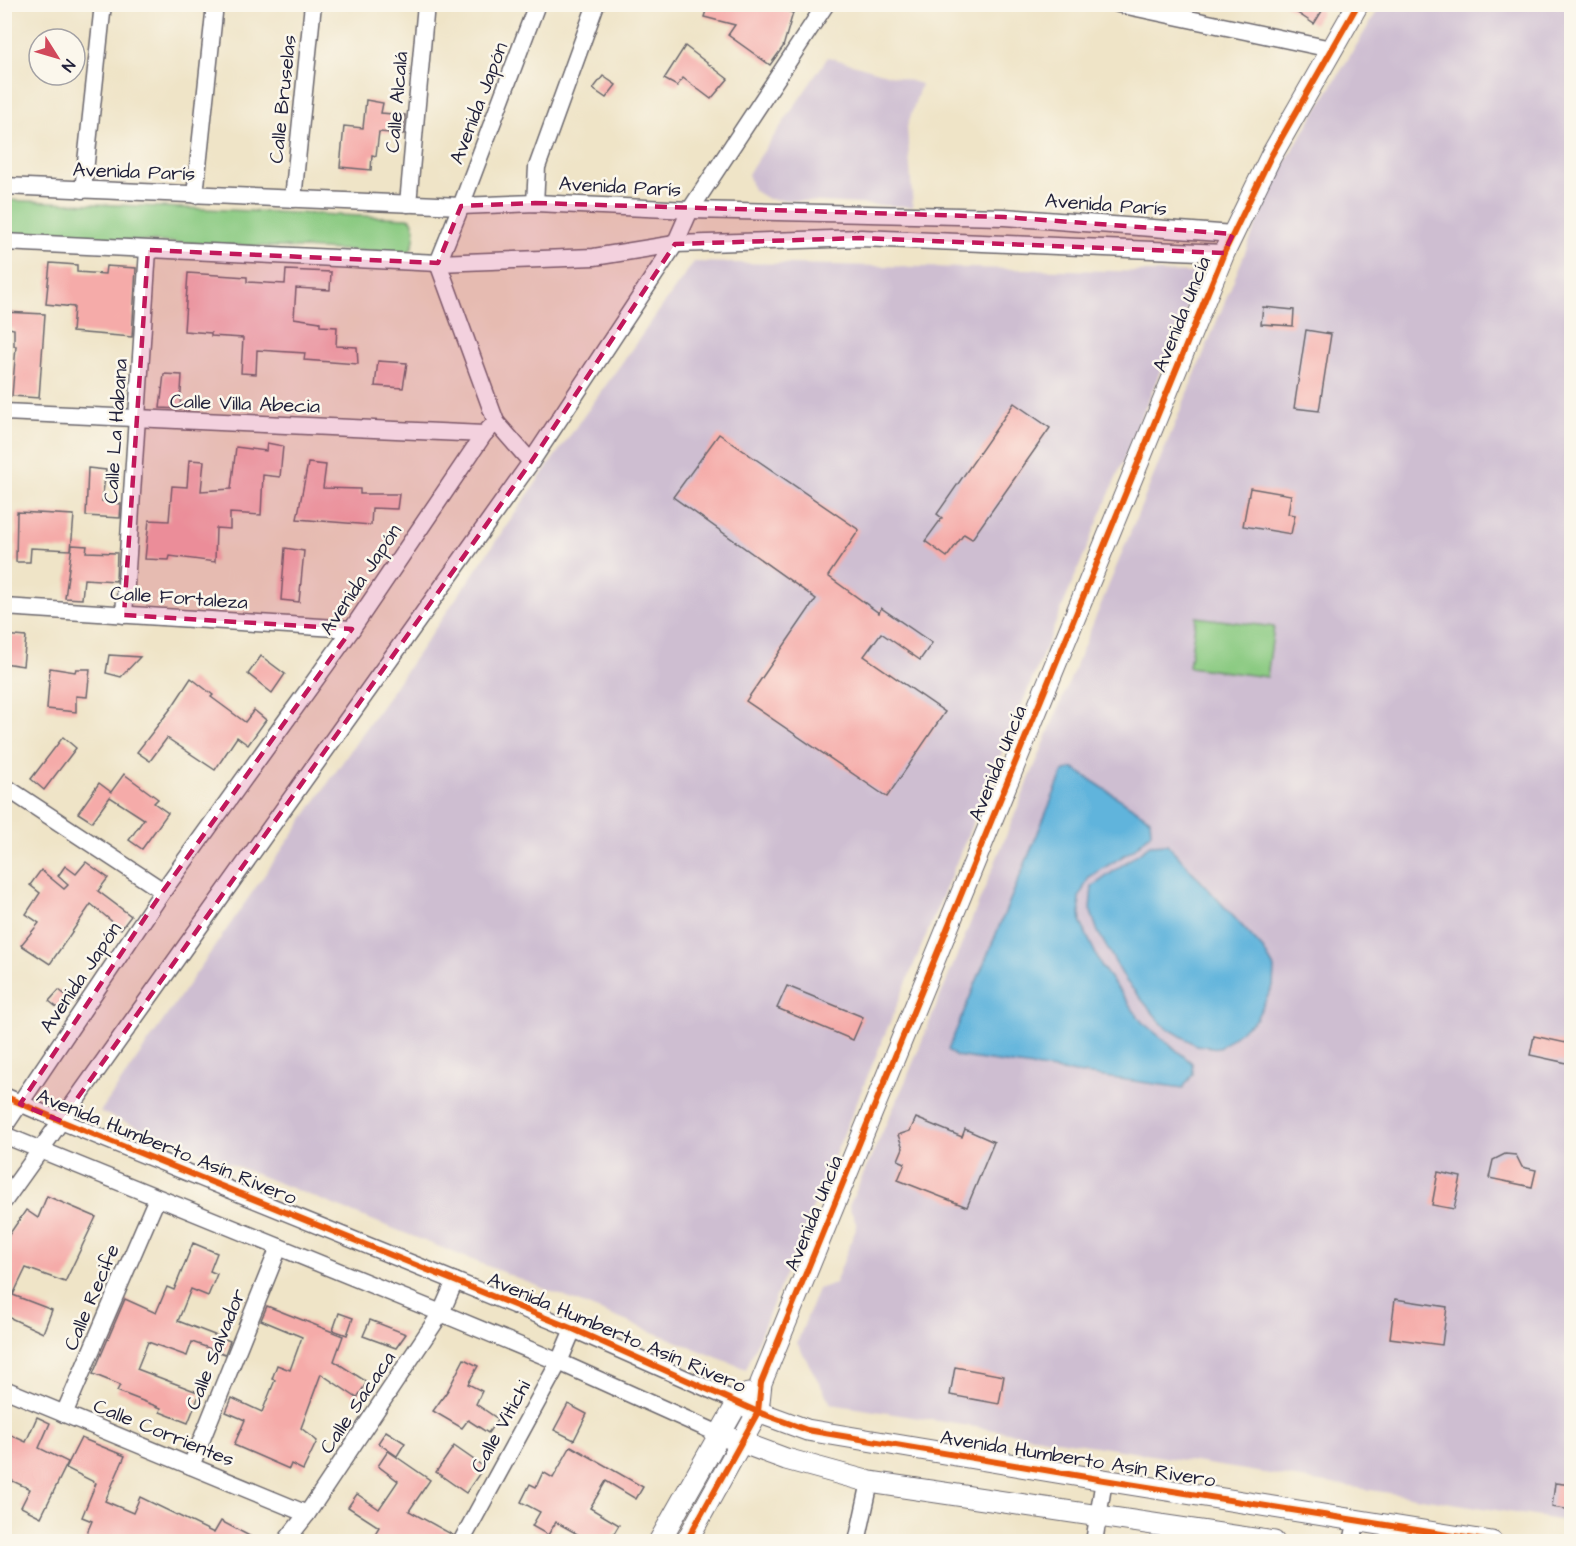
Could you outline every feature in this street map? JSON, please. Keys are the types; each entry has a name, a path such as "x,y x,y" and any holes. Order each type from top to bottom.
{"street":[{"path":"83,190 103,4"},
{"path":"195,195 215,4"},
{"name":"Calle Bruselas","path":"293,199 313,4"},
{"name":"Calle Alcalá","path":"408,204 426,4"},
{"name":"Avenida Japón","path":"438,263 537,4"},
{"path":"535,203 537,167 597,4"},
{"path":"4,1201 531,462 675,244 690,210 826,4"},
{"path":"1118,4 1331,49"},
{"name":"Avenida Uncía","path":"686,1542 758,1412 761,1383 1229,243 1271,156 1358,4"},
{"name":"Avenida París","path":"4,186 461,206 535,203 690,210 1004,217 1229,243"},
{"path":"4,242 438,263 594,257 675,244 861,238 1229,243"},
{"name":"Calle La Habana","path":"124,615 148,250"},
{"path":"438,263 496,422 531,462"},
{"name":"Calle Villa Abecia","path":"4,412 484,434"},
{"name":"Avenida Japón","path":"4,1127 163,891 352,629 484,434 496,422"},
{"name":"Calle Fortaleza","path":"4,606 352,629"},
{"path":"4,786 163,891"},
{"name":"Avenida Humberto Asín Rivero","path":"4,1096 573,1329 758,1412 807,1430 1492,1542"},
{"path":"4,1135 441,1313 559,1362 720,1434 786,1459 870,1482 1099,1514 1274,1542"},
{"name":"Calle Recife","path":"64,1414 157,1198"},
{"name":"Calle Salvador","path":"190,1466 279,1247"},
{"name":"Calle Sacaca","path":"285,1542 307,1514 441,1313 455,1281"},
{"name":"Calle Vitichi","path":"461,1542 559,1362 573,1329"},
{"name":"Avenida Uncía","path":"659,1542 738,1402 761,1383"},
{"name":"Calle Corrientes","path":"4,1389 307,1514"},
{"path":"1094,1542 1104,1480"},
{"path":"857,1542 870,1482"},
{"path":"1352,1542 1356,1519"}],"highlighted area":[{"path":"535,203 1004,217 1233,234 1224,253 861,238 675,244 531,462 61,1121 20,1104 163,891 352,629 124,615 148,250 438,263 461,206"}],"shaded area":[{"path":"1381,5 1571,5 1571,1522 831,1404 797,1343 818,1289 835,1283 857,1226 849,1206 906,1080 1276,177"},
{"path":"828,57 921,84 907,127 913,207 768,199 753,190 748,174"},
{"path":"694,262 1201,273 746,1369 100,1112 543,473"}],"green space":[{"path":"5,200 407,218 413,223 414,237 408,253 5,235"},
{"path":"1196,617 1274,627 1267,677 1189,667"}],"water":[{"path":"1073,768 1150,819 1151,833 1133,850 1089,877 1079,898 1081,923 1102,967 1142,1022 1192,1063 1193,1074 1183,1088 955,1056 948,1050 1063,772"},
{"path":"1167,844 1263,949 1274,968 1273,986 1256,1019 1219,1048 1196,1045 1164,1026 1126,981 1098,932 1090,909 1092,887 1150,845"}],"building":[{"path":"708,4 766,4 793,13 783,47 770,65 728,35 735,25 704,17"},
{"path":"1284,4 1312,4 1322,11 1314,24"},
{"path":"685,46 728,79 711,99 683,78 677,86 664,79"},
{"path":"603,76 616,85 606,98 593,89"},
{"path":"366,100 383,103 381,113 405,115 404,134 379,132 376,156 372,155 371,170 340,167 344,126 363,128"},
{"path":"50,263 77,265 77,272 105,274 106,266 136,268 132,337 72,332 74,307 46,304"},
{"path":"286,270 331,272 330,290 296,288 294,318 320,322 320,326 337,327 336,346 357,347 358,364 304,360 305,353 257,350 256,374 241,373 243,338 184,331 188,273 247,277 247,282 285,284"},
{"path":"1263,307 1294,310 1293,326 1261,324"},
{"path":"4,312 45,314 39,398 12,396 16,346 14,346 14,329 4,327"},
{"path":"1306,330 1331,334 1319,411 1294,408"},
{"path":"378,361 407,363 403,388 375,386"},
{"path":"164,374 182,375 180,409 160,408"},
{"path":"1014,403 1050,428 972,539 964,534 947,557 925,541 942,518 937,514"},
{"path":"719,434 859,530 828,576 879,613 881,608 932,643 920,660 881,633 864,656 945,712 887,797 746,701 816,599 673,497"},
{"path":"267,443 283,446 280,477 263,475 261,515 230,513 230,529 216,528 215,562 170,556 169,560 145,559 149,520 169,521 172,486 187,487 189,460 204,461 201,491 231,489 236,447 266,451"},
{"path":"308,463 326,465 323,488 360,489 360,494 399,494 397,509 372,508 371,525 297,519"},
{"path":"88,468 106,470 102,501 121,504 120,518 86,516"},
{"path":"1250,488 1291,495 1288,514 1295,515 1291,534 1243,526"},
{"path":"17,512 74,515 71,550 31,548 30,562 16,562"},
{"path":"72,545 87,546 86,552 117,553 116,581 84,579 82,599 65,598"},
{"path":"285,548 304,551 299,602 281,600"},
{"path":"4,635 26,637 23,666 4,663"},
{"path":"109,655 140,657 121,677 106,673"},
{"path":"261,656 285,674 272,693 248,674"},
{"path":"50,668 75,672 76,669 90,669 87,697 76,696 76,712 47,709"},
{"path":"191,678 213,695 211,697 245,722 254,710 266,720 248,745 237,737 215,770 167,738 150,761 137,752"},
{"path":"63,737 76,748 44,790 31,779"},
{"path":"124,774 158,799 154,803 168,813 142,849 129,840 144,819 110,797 92,822 78,813 99,783 111,792"},
{"path":"86,862 108,878 98,891 131,916 121,929 91,904 50,964 21,945 39,923 26,914 40,893 30,885 41,870 64,889 68,885 58,876 65,866 76,874"},
{"path":"787,986 863,1017 853,1040 777,1008"},
{"path":"59,990 72,1000 64,1013 49,1001"},
{"path":"1534,1036 1571,1044 1567,1063 1530,1055"},
{"path":"916,1118 962,1137 965,1129 994,1142 967,1207 898,1180 905,1163 898,1160 903,1148 898,1135 910,1131"},
{"path":"1505,1154 1516,1155 1522,1167 1536,1170 1532,1187 1489,1178 1493,1160"},
{"path":"1438,1172 1461,1177 1454,1209 1432,1205"},
{"path":"47,1196 96,1217 65,1282 26,1268 13,1295 52,1310 43,1333 4,1315 4,1242 26,1210 38,1218"},
{"path":"193,1243 217,1253 210,1271 217,1274 208,1296 191,1289 178,1321 230,1341 225,1354 192,1342 187,1356 148,1342 137,1369 200,1393 188,1423 160,1412 161,1408 117,1391 120,1385 93,1374 125,1299 156,1313 167,1287 174,1290"},
{"path":"1395,1299 1447,1307 1442,1345 1390,1338"},
{"path":"267,1306 343,1336 334,1361 367,1382 357,1398 321,1374 301,1428 317,1441 303,1470 291,1464 289,1469 234,1445 245,1420 226,1412 232,1398 262,1412 275,1380 272,1379 277,1365 290,1370 302,1337 261,1320"},
{"path":"339,1313 353,1318 347,1335 333,1330"},
{"path":"370,1320 406,1334 396,1348 363,1336"},
{"path":"464,1359 478,1366 468,1384 482,1391 476,1404 498,1419 488,1433 468,1420 462,1428 433,1411 448,1390"},
{"path":"955,1367 1004,1376 999,1404 950,1395"},
{"path":"568,1404 587,1414 574,1440 554,1430"},
{"path":"37,1417 50,1423 39,1448 68,1462 41,1517 21,1507 30,1489 4,1477 4,1432 26,1442"},
{"path":"386,1431 405,1443 397,1456 378,1443"},
{"path":"81,1438 125,1456 105,1501 133,1513 140,1497 214,1533 221,1521 261,1542 83,1542 92,1521 82,1517 96,1483 66,1468"},
{"path":"454,1446 484,1467 466,1493 436,1472"},
{"path":"571,1446 643,1487 636,1499 606,1481 590,1508 619,1525 609,1542 578,1542 581,1536 556,1522 548,1535 532,1526 540,1512 521,1502 530,1484 536,1487 543,1472 553,1478"},
{"path":"388,1451 430,1480 409,1511 453,1535 451,1542 370,1542 379,1527 348,1507 357,1494 379,1509 398,1481 378,1466"},
{"path":"1555,1483 1572,1485 1572,1510 1552,1507"}],"cycle path":[{"path":"686,1542 758,1412 761,1383 1224,253 1271,156 1358,4"},
{"path":"4,1096 573,1329 758,1412 807,1430 1492,1542"}]}
